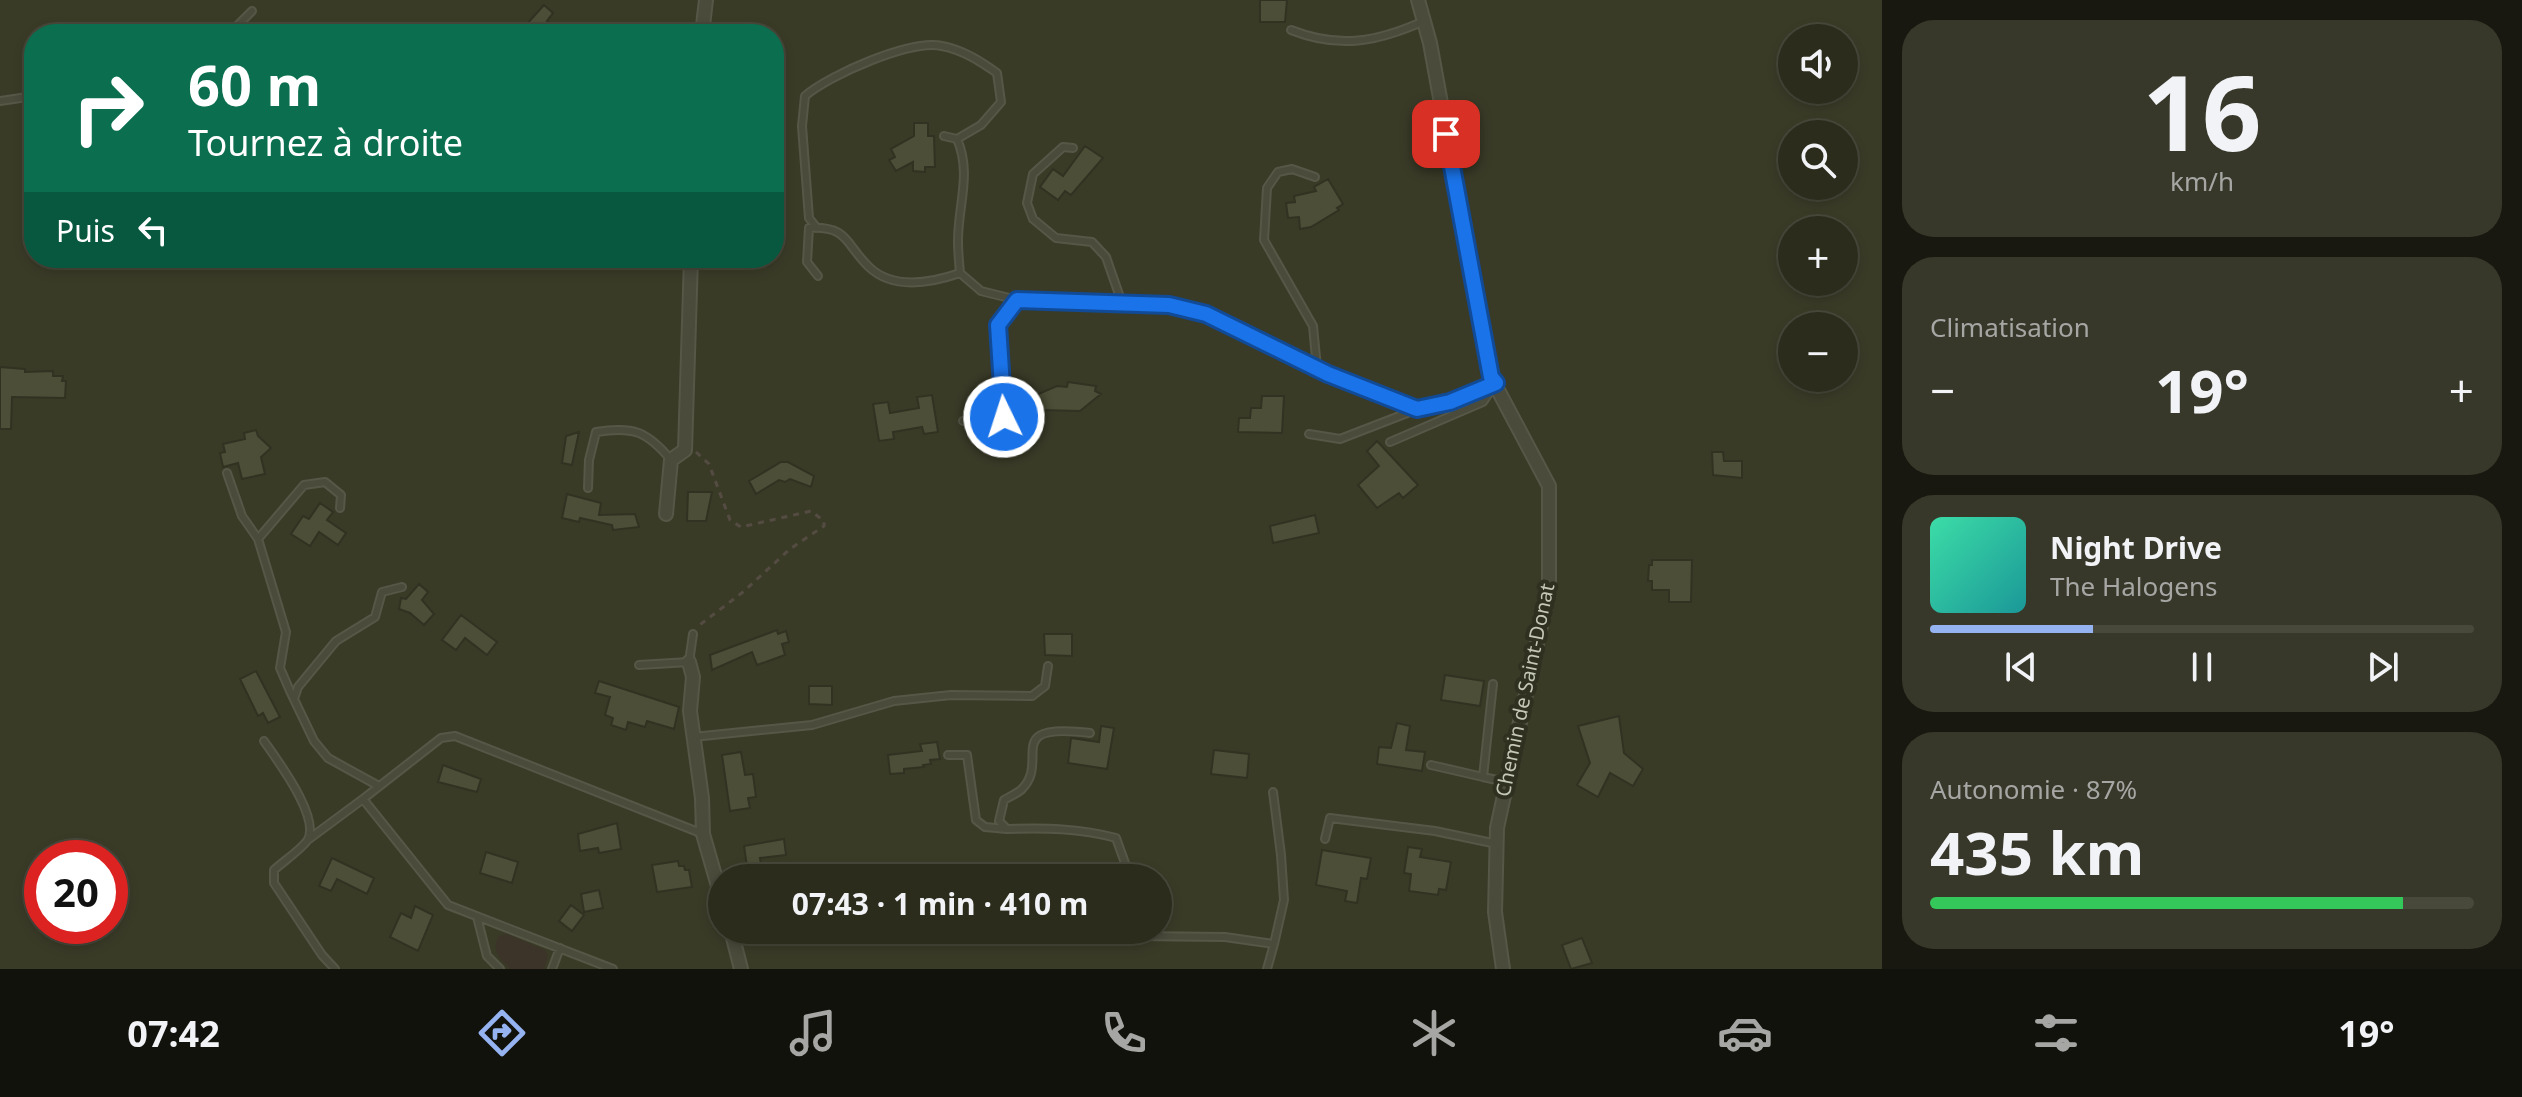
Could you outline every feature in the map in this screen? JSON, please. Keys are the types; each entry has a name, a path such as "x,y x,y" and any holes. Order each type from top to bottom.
{"street":[{"path":"703,24 706,0"},
{"name":"Chemin de Saint-Donat","path":"1418,0 1491,377 1549,486 1549,588 1507,782 1497,844 1495,912 1503,969"},
{"path":"666,514 671,460 685,450 686,444 691,268"},
{"path":"689,662 693,677 690,711 692,737 702,798 703,834 712,864"},
{"path":"735,944 741,969"}],"lane":[{"path":"239,24 252,11"},
{"path":"1291,30 1309,37 1345,42 1379,40 1424,21"},
{"path":"817,228 809,218 802,126 805,96 821,82 901,51 939,44 968,54 997,73 1001,102 981,125 957,139 944,136"},
{"path":"0,101 24,97"},
{"path":"957,139 964,155 958,239 960,273 981,291 1017,300 1169,305 1206,314 1381,397 1417,409"},
{"path":"1073,148 1063,147 1033,174 1027,203 1033,219 1056,238 1092,242 1106,257 1122,303"},
{"path":"1315,177 1292,169 1278,172 1267,188 1264,240 1313,326 1317,368"},
{"path":"818,276 807,262 809,228 834,229 849,238 867,265 881,276 909,282 936,282 960,273"},
{"path":"963,421 1004,417 998,325 1017,300"},
{"path":"1309,434 1340,439 1496,383"},
{"path":"1390,442 1483,402 1496,383"},
{"path":"588,488 589,460 596,432 623,428 653,438 671,460"},
{"path":"227,473 242,516 258,539 286,632 280,668 314,741 328,758 350,773 377,785"},
{"path":"258,539 304,485 325,482 341,495 340,508"},
{"path":"294,699 298,687 336,641 375,617 382,592 402,587"},
{"path":"639,665 689,662 693,634"},
{"path":"692,737 812,725 894,701 951,695 1032,696 1045,686 1048,666"},
{"path":"1483,777 1493,684"},
{"path":"1007,829 999,821 1004,800 1023,789 1029,774 1033,743 1041,733 1061,730 1090,733"},
{"path":"335,969 322,955 274,883 274,870 377,785 441,738 455,736 703,834"},
{"path":"264,741 287,774 311,823 309,839"},
{"path":"948,755 967,755 976,820 985,827 1092,831 1116,838 1125,864"},
{"path":"1431,765 1507,782"},
{"path":"1267,969 1284,900 1273,792"},
{"path":"363,799 448,905 613,969"},
{"path":"1325,839 1330,818 1435,831 1497,844"},
{"path":"477,917 487,956 500,969"},
{"path":"1172,936 1225,937 1274,944"},
{"path":"552,969 560,948"}],"path":[{"path":"686,444 709,464 730,520 736,525 741,527 811,511 824,521 821,530 801,540 743,592 706,617 693,634"}],"shaded area":[{"path":"507,934 545,950 548,956 544,969 510,969 497,954 496,946 499,936"}],"building":[{"path":"1260,0 1287,0 1285,22 1260,22"},
{"path":"544,5 553,13 547,21 550,24 527,24"},
{"path":"914,123 928,123 928,136 934,136 935,167 925,167 925,172 913,171 913,162 896,171 889,160 895,157 891,149 914,136"},
{"path":"1085,146 1103,158 1071,195 1065,191 1058,200 1040,187 1053,169 1063,176"},
{"path":"1328,179 1343,204 1337,208 1339,210 1311,227 1300,229 1299,217 1288,218 1286,203 1295,202 1294,196 1316,191 1314,187"},
{"path":"0,367 25,369 25,372 53,371 53,376 63,376 62,381 66,381 65,398 12,397 11,429 0,429"},
{"path":"1068,382 1096,386 1095,391 1101,394 1080,411 1040,410 1015,404 1057,386 1067,387"},
{"path":"932,395 938,432 924,434 922,427 893,432 894,439 879,441 873,404 888,402 890,413 919,408 917,397"},
{"path":"1262,396 1284,396 1282,433 1238,432 1239,418 1250,418 1251,408 1261,408"},
{"path":"256,430 271,448 261,457 265,474 242,479 238,463 223,467 220,453 225,452 223,444 245,439 244,433"},
{"path":"579,432 572,465 562,463 566,436"},
{"path":"1377,441 1418,485 1403,498 1399,493 1377,508 1358,485 1379,466 1367,451"},
{"path":"1712,452 1723,452 1724,461 1742,461 1742,478 1713,475"},
{"path":"781,462 788,462 814,476 811,487 790,479 785,482 779,480 756,494 749,481"},
{"path":"688,492 712,492 706,521 687,521"},
{"path":"567,494 601,503 599,515 635,514 639,527 613,530 612,525 580,518 579,522 562,518"},
{"path":"320,503 333,512 327,520 346,533 338,545 319,532 310,546 291,534 303,516 309,519"},
{"path":"1315,515 1319,533 1273,543 1270,526"},
{"path":"1652,560 1692,560 1691,602 1669,602 1669,590 1652,590 1652,581 1648,581"},
{"path":"419,584 428,592 422,600 434,614 424,625 410,613 399,609 401,598 406,599"},
{"path":"461,615 497,642 487,655 465,638 456,650 442,640"},
{"path":"777,630 778,634 786,631 789,642 782,644 785,655 757,665 752,652 712,670 710,655"},
{"path":"1044,634 1072,634 1072,656 1045,655"},
{"path":"256,671 280,717 268,723 263,713 258,716 240,679"},
{"path":"1445,675 1484,681 1480,706 1441,700"},
{"path":"599,681 679,707 674,729 647,721 645,727 628,722 626,730 611,725 613,718 605,715 610,697 595,693"},
{"path":"809,686 832,686 832,705 809,704"},
{"path":"1619,716 1624,753 1643,769 1633,786 1610,773 1598,797 1577,785 1590,763 1578,726"},
{"path":"1397,723 1410,726 1406,750 1425,752 1422,771 1377,764 1379,747 1391,748"},
{"path":"1101,726 1114,728 1107,769 1068,763 1071,738 1099,742"},
{"path":"937,742 940,759 930,760 931,764 924,767 904,769 904,773 890,774 888,755 922,751 920,744"},
{"path":"1214,750 1249,754 1247,778 1211,774"},
{"path":"741,752 745,775 753,774 756,797 748,798 750,808 730,811 722,755"},
{"path":"443,765 481,779 477,792 438,782"},
{"path":"617,823 621,849 599,853 598,848 580,851 578,834"},
{"path":"784,839 786,855 760,858 761,864 747,864 744,846"},
{"path":"1408,847 1422,849 1420,857 1451,862 1446,890 1439,889 1438,895 1409,891 1411,874 1404,873"},
{"path":"1322,850 1371,858 1367,879 1361,878 1357,903 1345,901 1347,891 1316,885"},
{"path":"486,852 518,862 512,883 480,873"},
{"path":"332,858 374,878 367,894 337,879 331,891 319,886"},
{"path":"678,861 679,866 689,870 692,887 657,892 652,865"},
{"path":"599,890 603,908 584,912 581,894"},
{"path":"571,905 584,915 572,931 559,921"},
{"path":"415,906 433,915 418,951 390,937 401,913 411,918"},
{"path":"1582,938 1592,963 1571,969 1562,945"}],"route":[{"path":"1004,417 998,325 1017,300 1169,305 1206,314 1328,374 1417,409 1450,402 1496,383 1491,377 1446,134"}]}
